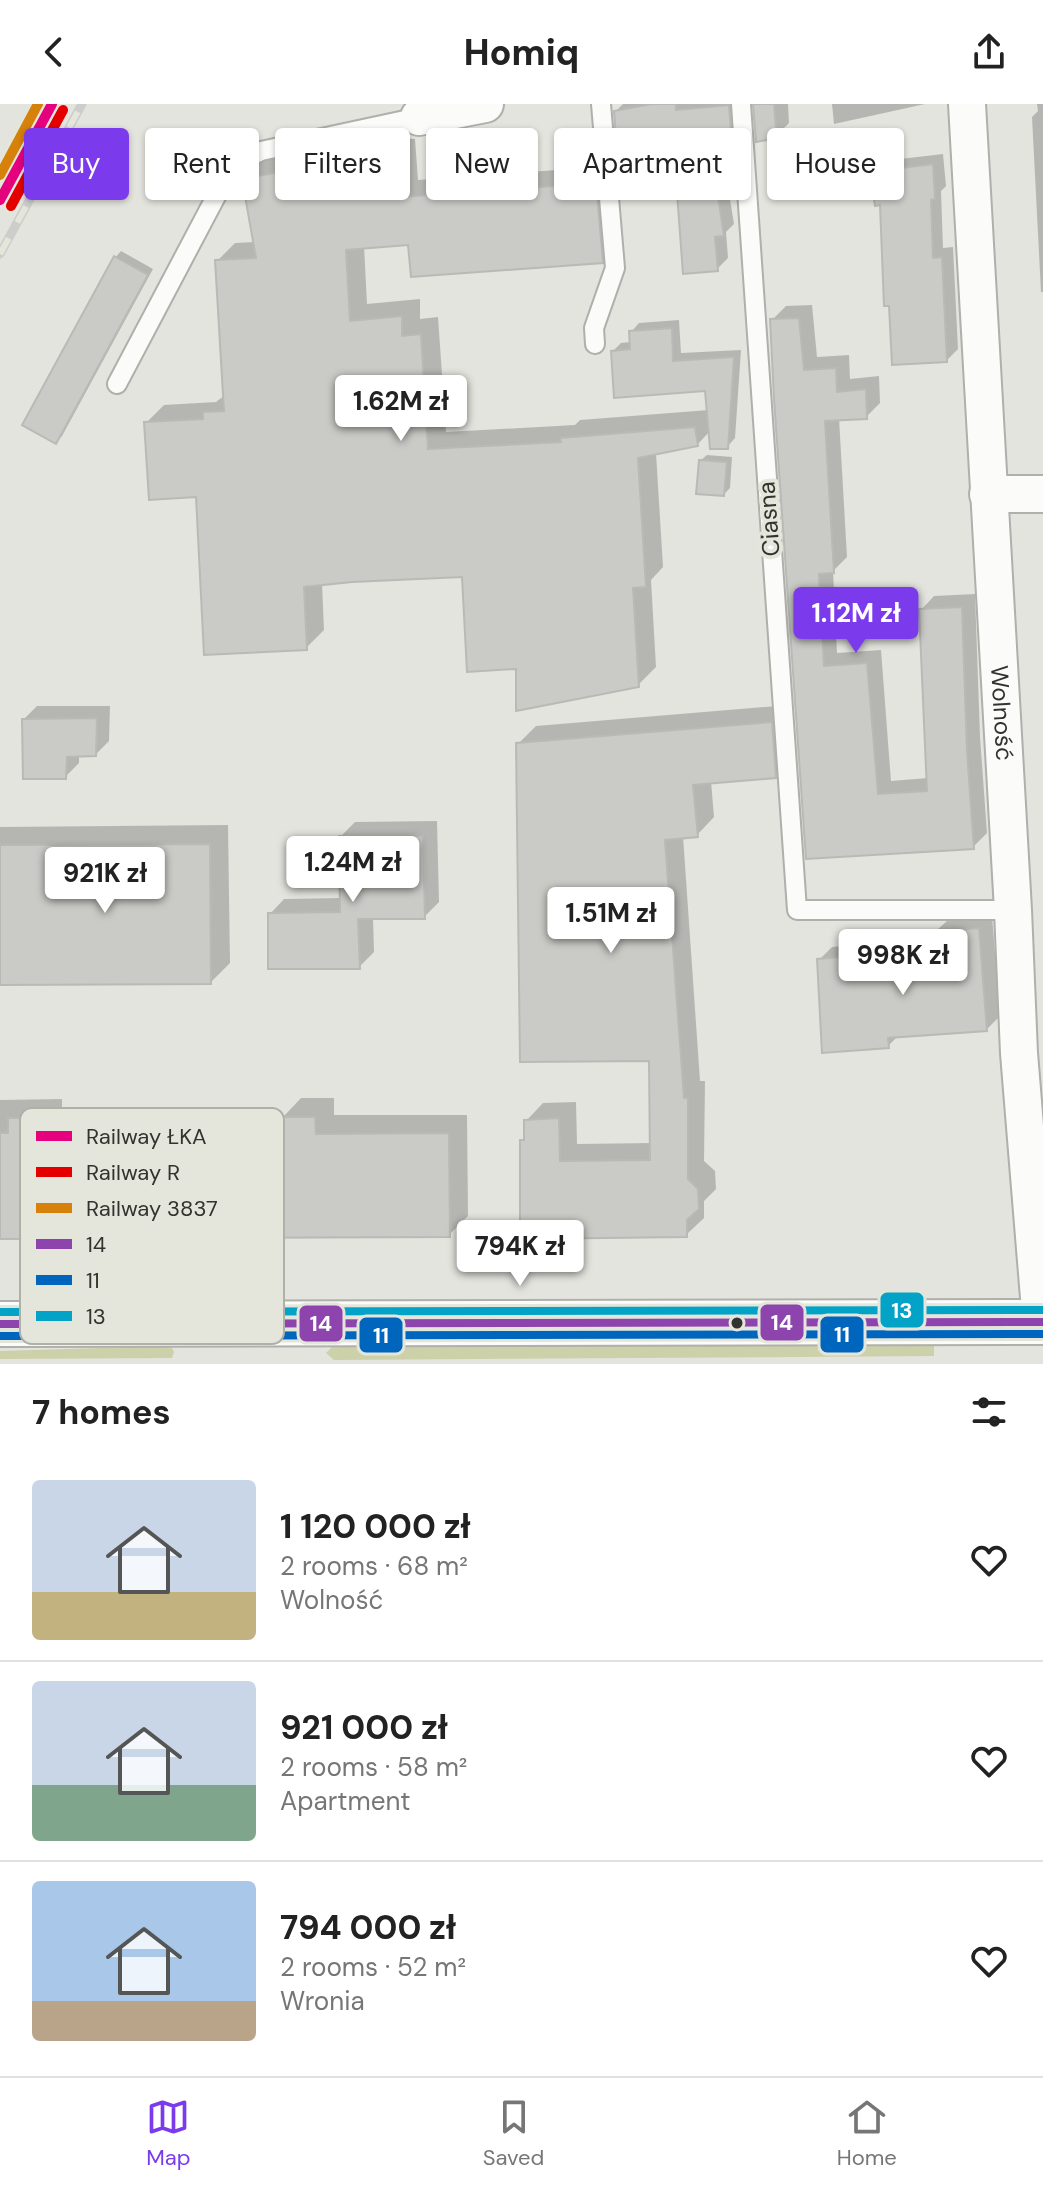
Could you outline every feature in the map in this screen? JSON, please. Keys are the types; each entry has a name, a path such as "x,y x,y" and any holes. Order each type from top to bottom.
{"main road":[{"path":"284,1323 1042,1322"},
{"path":"0,1324 20,1324"}],"street":[{"path":"419,117 485,104"},
{"name":"Wolność","path":"967,104 988,494 1028,911 1019,1053 1042,1322"},
{"path":"988,494 1043,494"}],"lane":[{"path":"595,344 594,328 615,268 601,104"},
{"name":"Ciasna","path":"741,104 797,910 1028,911"},
{"path":"117,384 232,166 261,151 419,117"}],"green space":[{"path":"934,1344 934,1356 334,1360 326,1353 332,1347 339,1346"},
{"path":"172,1348 172,1358 0,1359 0,1351"}],"building":[{"path":"651,104 676,104 676,110 729,105 731,128 615,128 614,111"},
{"path":"753,104 774,104 776,128 767,128 767,140 756,142"},
{"path":"933,164 933,258 942,257 947,362 892,365 889,306 884,306 880,205 875,206 874,200 904,200 904,168"},
{"path":"275,173 275,200 410,200 410,196 426,195 426,200 538,200 538,187 554,186 554,200 597,200 603,263 411,277 408,245 346,250 350,321 402,316 402,336 421,334 428,449 561,442 560,438 695,427 698,446 638,458 646,587 633,588 639,687 516,711 516,669 467,672 462,577 304,587 307,650 204,655 196,497 149,500 144,422 203,419 203,412 224,411 215,260 256,258 246,200 259,200 259,176"},
{"path":"678,200 719,200 724,236 715,237 718,271 683,274"},
{"path":"114,256 148,275 56,444 22,425"},
{"path":"799,318 804,370 836,368 837,392 866,389 867,419 825,421 834,573 819,574 824,666 867,663 878,794 927,791 919,609 962,607 974,849 806,859 770,319"},
{"path":"672,328 673,361 734,357 728,449 710,449 705,391 614,398 611,351 630,349 629,331"},
{"path":"699,460 727,462 724,496 696,494"},
{"path":"97,718 96,756 67,757 66,779 23,779 22,719"},
{"path":"772,722 776,778 693,785 698,837 665,840 684,1098 688,1098 688,1179 698,1189 699,1209 687,1220 687,1237 520,1239 520,1140 524,1140 524,1120 559,1118 560,1161 650,1160 649,1061 520,1062 516,743"},
{"path":"423,835 425,919 358,919 360,969 268,969 268,913 340,912 339,836"},
{"path":"210,844 211,984 0,985 0,845"},
{"path":"979,928 987,1031 888,1038 889,1048 822,1053 817,959 864,955 865,975 928,969 927,948 935,947 933,932"},
{"path":"284,1117 315,1117 316,1134 449,1133 450,1237 284,1238"},
{"path":"8,1118 20,1118 20,1239 0,1239 0,1133 8,1133"}],"railway":[{"path":"0,254 82,104"}],"rail line":[{"name":"3837","path":"0,175 38,104"},
{"name":"ŁKA","path":"0,200 52,104"},
{"name":"R","path":"11,206 63,110"}],"transit line":[{"name":"13","path":"284,1311 1043,1310"},
{"name":"13","path":"0,1312 20,1312"},
{"name":"14","path":"284,1323 1043,1322"},
{"name":"14","path":"0,1324 20,1324"},
{"name":"11","path":"284,1335 1043,1334"},
{"name":"11","path":"0,1336 20,1336"}]}
